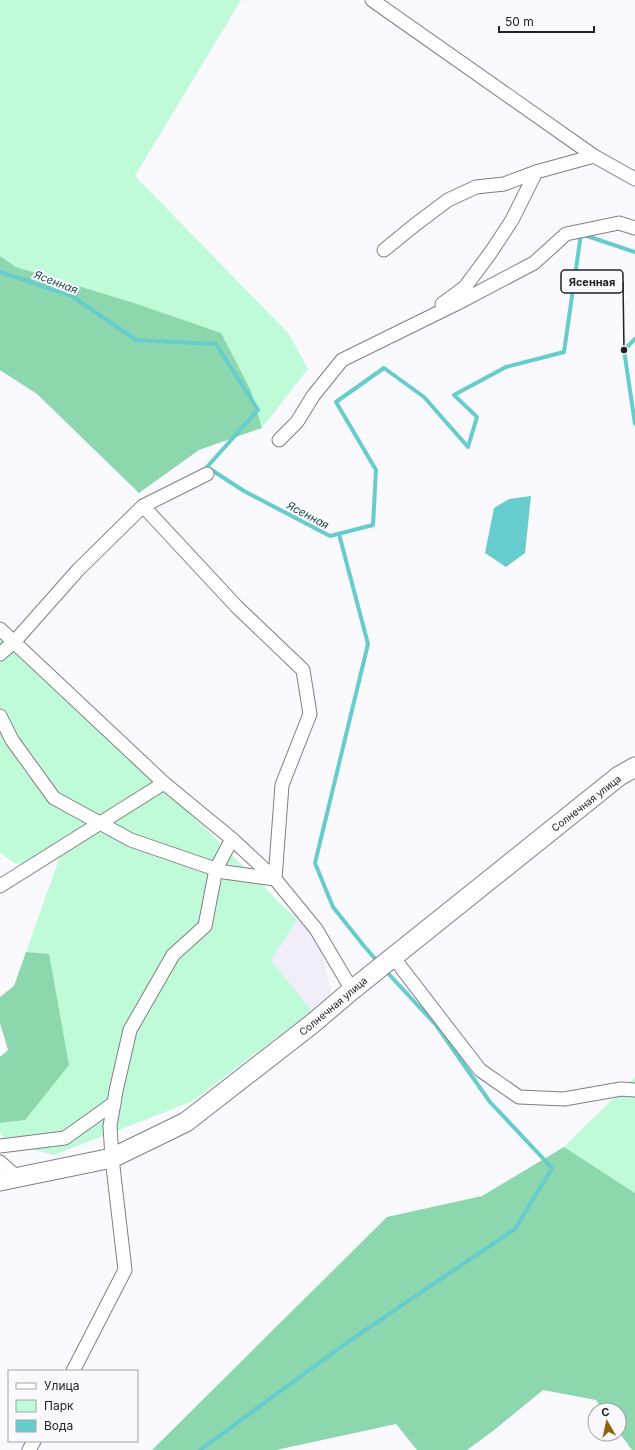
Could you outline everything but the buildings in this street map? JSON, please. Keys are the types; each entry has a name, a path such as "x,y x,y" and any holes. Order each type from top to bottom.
{"street":[{"path":"372,0 594,156 635,180"},
{"path":"384,250 448,200 476,187 504,184 536,172 594,156"},
{"path":"415,324 465,288 512,220 536,172"},
{"path":"279,440 297,422 313,396 342,360 458,303 534,263 566,234 620,223 635,228"},
{"path":"0,654 14,641 78,570 143,506 207,474"},
{"path":"143,506 237,607 303,670 310,714 282,785 275,879"},
{"path":"0,629 164,783 232,839 275,879 316,929 352,990"},
{"path":"0,716 12,740 54,798 131,840 224,872 275,879"},
{"name":"Солнечная улица","path":"9,1180 112,1158 186,1122 312,1024 352,990 619,776 635,767"},
{"path":"0,886 164,783"},
{"path":"74,1370 125,1270 112,1158 110,1126 130,1030 173,954 205,926 216,869 232,839"},
{"path":"393,957 480,1070 519,1097 564,1099 621,1089 635,1090"},
{"path":"0,1146 65,1138 114,1103"},
{"path":"0,1162 9,1180"}],"shaded area":[{"path":"297,920 318,933 331,992 312,1011 271,960"}],"green space":[{"path":"0,0 241,0 135,176 289,334 308,369 262,428 251,391 131,302 16,267 0,256"},
{"path":"0,256 16,267 131,302 221,333 251,391 262,428 199,450 139,493 37,394 0,370"},
{"path":"0,629 172,795 297,920 271,960 312,1011 191,1102 54,1155 6,1143 0,1132 0,1123 25,1120 49,955 26,952 59,859 16,864 0,853"},
{"path":"26,952 49,954 69,1065 25,1120 0,1123 0,1057 8,1050 0,1023 0,997 14,986"},
{"path":"635,1077 635,1193 564,1147"},
{"path":"564,1147 635,1193 635,1450 632,1450 626,1442 627,1402 597,1402 596,1400 543,1390 467,1450 417,1450 396,1424 276,1450 152,1450 387,1217 482,1196"}],"water":[{"path":"531,496 525,553 506,567 485,553 494,508 509,499"}],"waterway":[{"name":"Ясенная","path":"0,272 72,296 136,340 216,344 258,410 207,467 244,491 330,536 373,525 376,470 336,402 384,368 424,397 468,447 477,417 454,395 506,367 564,352 581,234 635,252"},
{"name":"Ясенная","path":"635,339 624,350 635,424"},
{"path":"339,534 368,644 315,863 333,907 378,962"},
{"path":"200,1450 349,1341 515,1229 552,1168 490,1102 436,1025 385,970"}],"place":[{"name":"Ясенная","path":"624,350"}]}
